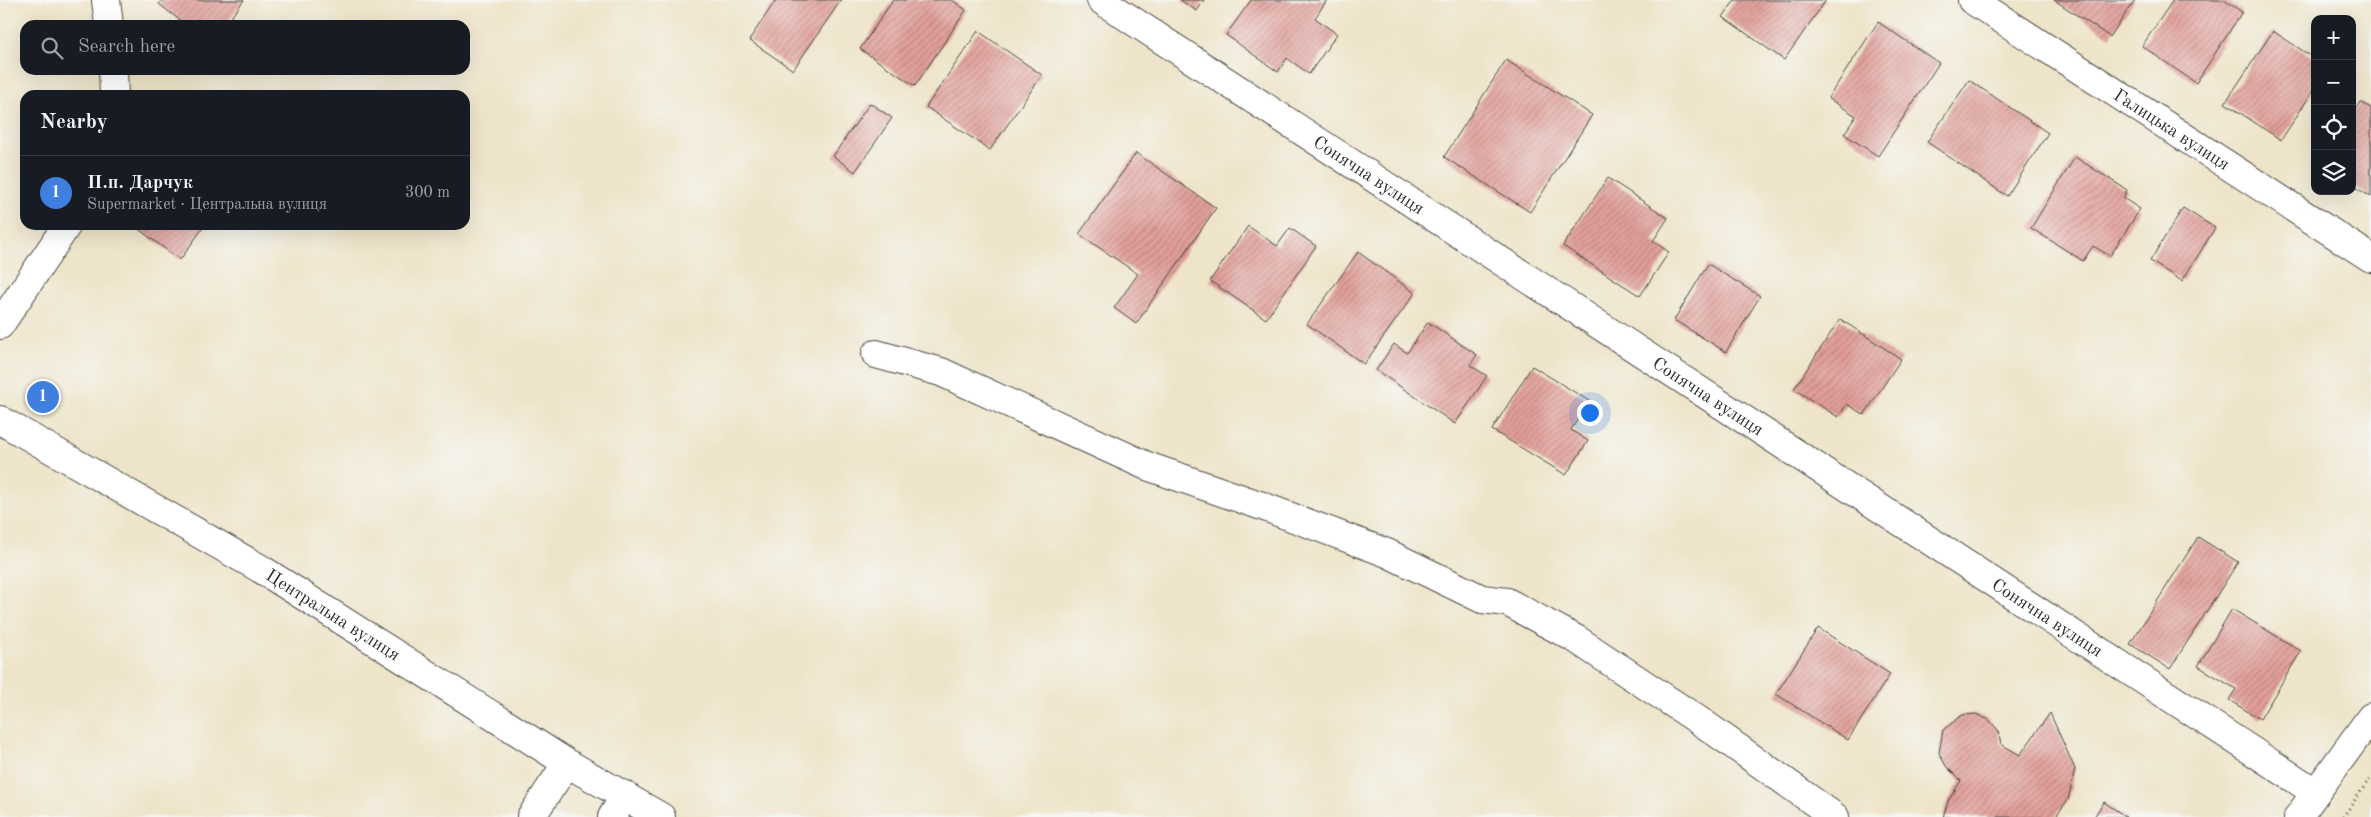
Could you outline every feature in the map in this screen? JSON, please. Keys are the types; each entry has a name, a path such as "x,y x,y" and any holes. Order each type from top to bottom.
{"street":[{"path":"106,0 108,20"},
{"name":"Сонячна вулиця","path":"1101,0 2316,792"},
{"name":"Галицька вулиця","path":"1972,0 2371,258"},
{"path":"113,75 114,90"},
{"path":"0,325 64,230"},
{"path":"876,354 941,372 1147,466 1185,481 1262,506 1387,553 1482,599 1506,602 1576,639 1707,726 1836,817"},
{"name":"Центральна вулиця","path":"0,420 261,569 567,763 618,806 661,817"},
{"path":"2298,817 2371,717"},
{"path":"531,817 567,763"}],"path":[{"path":"2343,817 2371,778"}],"building":[{"path":"162,0 244,0 229,20 180,20 159,4"},
{"path":"776,0 841,0 793,70 749,40"},
{"path":"893,0 952,0 966,10 915,86 860,49"},
{"path":"1180,0 1204,0 1197,11"},
{"path":"1251,0 1327,0 1315,18 1337,34 1309,74 1287,58 1278,72 1226,35"},
{"path":"1735,0 1826,0 1784,60 1723,17"},
{"path":"2054,0 2135,0 2110,37"},
{"path":"2173,0 2224,0 2242,12 2196,83 2142,46"},
{"path":"1878,22 1939,63 1878,156 1844,134 1856,116 1828,98"},
{"path":"978,31 1042,75 990,150 926,107"},
{"path":"2273,31 2311,56 2311,94 2281,140 2225,103"},
{"path":"1506,60 1592,115 1530,212 1444,157"},
{"path":"1969,80 2048,133 2007,196 1927,142"},
{"path":"2361,102 2371,108 2371,197 2356,188 2356,110"},
{"path":"870,103 892,118 855,172 833,156"},
{"path":"1136,153 1216,208 1136,324 1114,308 1138,274 1079,234"},
{"path":"2075,157 2127,190 2123,198 2140,209 2110,256 2093,246 2083,261 2031,228"},
{"path":"1608,178 1668,218 1653,241 1669,252 1640,296 1563,246"},
{"path":"2183,208 2215,228 2182,281 2150,261"},
{"path":"1248,226 1277,246 1290,228 1316,246 1266,319 1210,281"},
{"path":"140,230 201,230 180,260"},
{"path":"1358,252 1415,293 1364,364 1307,324"},
{"path":"1708,264 1760,296 1726,352 1674,320"},
{"path":"1840,319 1901,359 1864,415 1847,404 1838,417 1794,389"},
{"path":"1428,322 1477,355 1470,365 1487,376 1455,424 1376,370 1394,344 1407,353"},
{"path":"1532,366 1589,401 1571,430 1588,441 1566,475 1492,430"},
{"path":"2198,537 2238,562 2170,669 2130,644"},
{"path":"2232,609 2301,651 2260,719 2229,700 2236,689 2198,666"},
{"path":"1818,628 1890,674 1848,740 1776,694"},
{"path":"2050,713 2075,769 2068,800 2055,817 1943,817 1949,799 1961,781 1946,766 1939,753 1943,730 1962,715 1976,714 1989,720 1998,730 2001,744 2020,755"},
{"path":"2104,802 2126,817 2094,817"}],"place":[{"name":"П.п. Дарчук","path":"43,397"}]}
